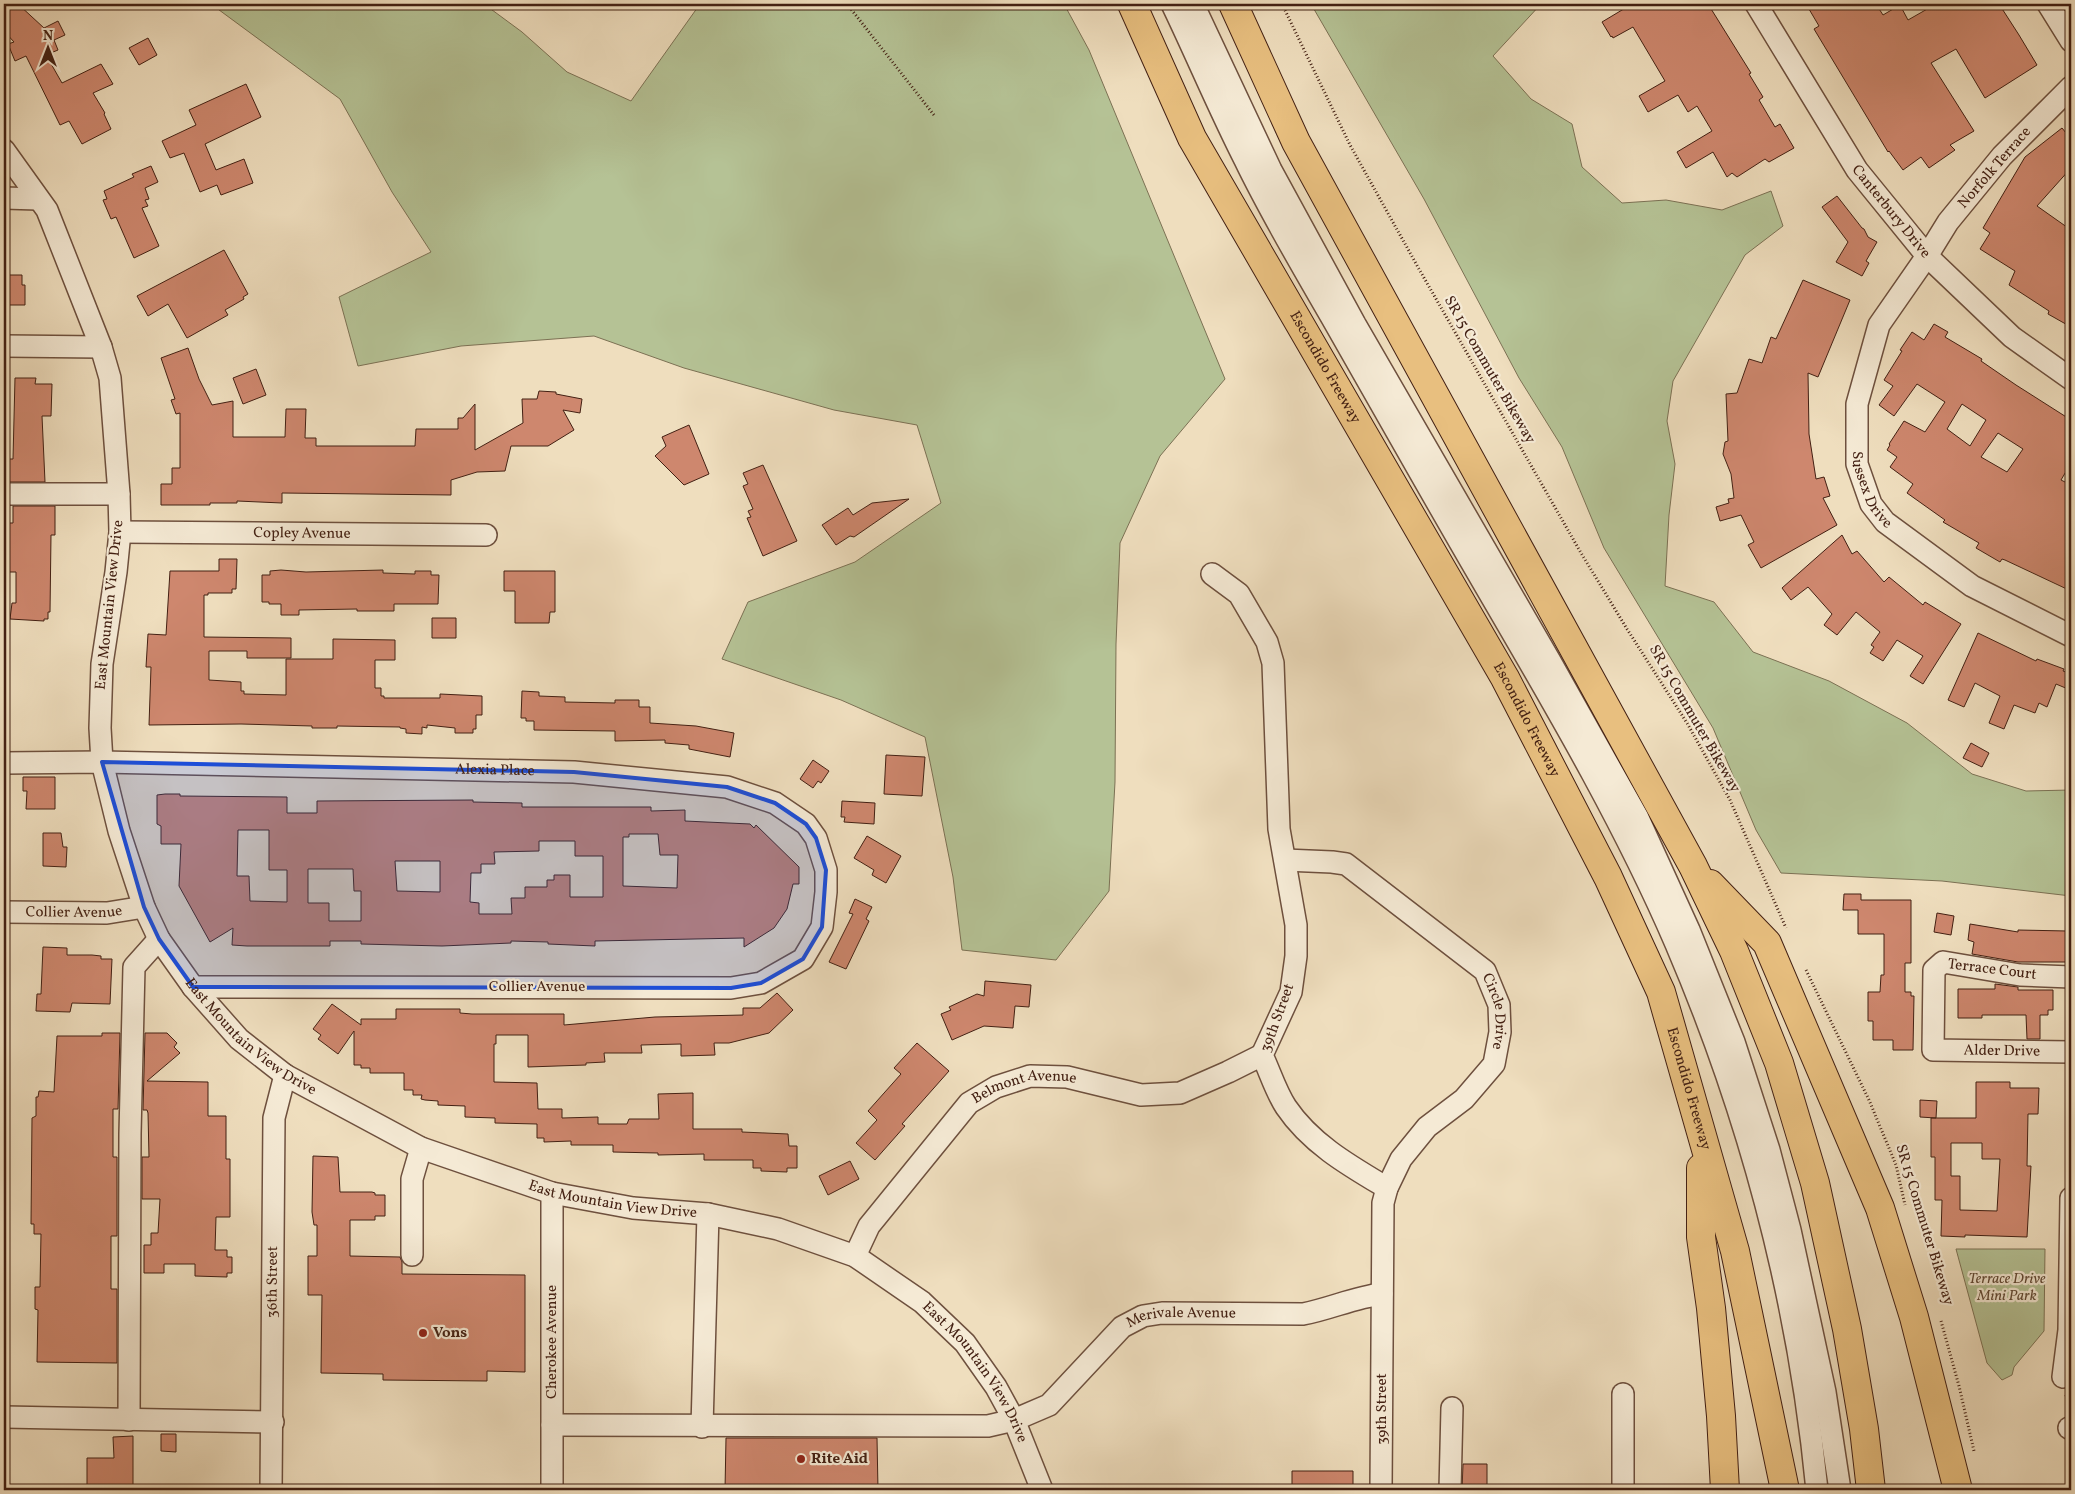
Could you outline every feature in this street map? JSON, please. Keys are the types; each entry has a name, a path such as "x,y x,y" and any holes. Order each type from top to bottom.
{"highway":[{"name":"Escondido Freeway","path":"1132,4 1192,138 1505,678 1608,877 1662,992 1735,1251 1785,1490"},
{"path":"1233,4 1296,142 1693,866 1734,951 1779,1062 1815,1183 1846,1329 1864,1429 1871,1490"},
{"path":"1693,866 1766,943 1880,1208 1914,1317 1958,1490"},
{"path":"1702,1139 1700,1237 1711,1308 1720,1396 1725,1490"}],"street":[{"path":"1172,4 1245,160 1280,227 1454,533 1584,756 1676,945 1737,1107 1772,1231 1798,1355 1812,1441 1817,1490"},
{"path":"1193,4 1271,170 1356,324 1638,818 1689,930 1734,1042 1790,1230 1825,1392 1840,1490"},
{"name":"Canterbury Drive","path":"1756,4 1857,170 1927,256 2012,337 2071,379"},
{"path":"2048,4 2071,41"},
{"name":"Norfolk Terrace","path":"1927,256 1948,222 2002,156 2071,87"},
{"name":"East Mountain View Drive","path":"4,150 47,210 101,347 110,378 120,532 102,664 100,728 102,762 119,831 144,907 159,939 193,987 240,1039 285,1075 421,1148 552,1193 633,1208 708,1214 778,1229 855,1256 922,1302 965,1343 996,1387 1014,1420 1042,1490"},
{"path":"4,198 38,198"},
{"name":"Sussex Drive","path":"1927,256 1879,325 1857,404 1857,464 1871,504 1885,522 1972,586 2071,636"},
{"path":"4,346 101,347"},
{"path":"4,494 119,494"},
{"name":"Copley Avenue","path":"120,532 486,535"},
{"name":"39th Street","path":"1212,574 1238,594 1267,642 1273,664 1279,829 1296,925 1296,956 1291,992 1262,1055 1285,1106 1301,1127 1343,1163 1387,1188 1383,1203 1381,1490"},
{"name":"Alexia Place","path":"4,764 102,762 574,772 727,787 775,803 806,824 816,838 826,870 826,892"},
{"name":"Circle Drive","path":"1285,860 1346,864 1485,971 1499,1005 1500,1032 1494,1064 1464,1099 1427,1127 1401,1159 1387,1188"},
{"name":"Collier Avenue","path":"193,987 731,988 761,983 803,959 822,927 826,892"},
{"name":"Collier Avenue","path":"4,912 107,914 144,907"},
{"path":"129,1420 130,1134 134,967 159,939"},
{"name":"Terrace Court","path":"1933,1050 1934,970 1943,962 2020,975 2071,977"},
{"name":"Alder Drive","path":"1933,1050 2071,1052"},
{"name":"Belmont Avenue","path":"855,1256 869,1226 970,1104 996,1087 1030,1076 1067,1077 1141,1095 1180,1092 1228,1072 1262,1055"},
{"name":"36th Street","path":"271,1490 274,1118 285,1075"},
{"path":"412,1255 412,1179 421,1148"},
{"name":"Cherokee Avenue","path":"552,1193 552,1490"},
{"path":"2063,1377 2069,1330 2071,1198"},
{"path":"702,1427 708,1214"},
{"name":"Merivale Avenue","path":"552,1425 702,1427 988,1426 1014,1420 1050,1405 1122,1327 1143,1316 1162,1313 1303,1314 1323,1310 1363,1296 1382,1294"},
{"path":"1623,1394 1623,1490"},
{"path":"1450,1490 1452,1408"},
{"path":"4,1417 273,1422"}],"path":[{"path":"847,4 934,115"},
{"name":"SR 15 Commuter Bikeway","path":"1282,4 1350,145 1419,269 1581,553 1687,723 1730,800 1788,932"},
{"name":"SR 15 Commuter Bikeway","path":"1804,966 1869,1100 1896,1165 1907,1210"},
{"name":"SR 15 Commuter Bikeway","path":"1939,1315 1959,1386 1974,1452"},
{"path":"2063,1377 2070,1428"}],"highlighted area":[{"path":"102,762 574,772 727,787 775,803 806,824 816,838 826,870 822,927 803,959 761,983 731,988 193,987 159,939 144,907"}],"green space":[{"path":"211,4 484,4 522,32 567,72 631,101 700,4 1064,4 1089,50 1225,379 1160,456 1120,543 1116,644 1115,782 1109,891 1056,960 962,950 953,877 925,737 841,700 722,659 748,602 855,562 941,503 917,425 834,410 684,368 594,336 461,346 358,366 339,297 431,252 392,192 340,99"},
{"path":"1311,4 1541,4 1493,56 1531,99 1572,124 1582,167 1622,203 1666,200 1722,210 1771,191 1783,226 1745,255 1673,381 1667,421 1675,464 1669,515 1665,586 1714,602 1753,652 1829,681 1907,723 1972,774 2026,791 2071,790 2071,896 1942,881 1781,873 1756,830 1713,728 1604,548 1562,447 1519,378 1424,199"},
{"name":"Terrace Drive Mini Park","path":"1956,1249 2045,1249 2044,1331 2014,1367 2012,1375 2002,1380 1987,1363"}],"building":[{"path":"4,4 18,4 44,28 58,21 65,35 54,40 58,50 46,55 62,83 101,64 113,84 93,93 105,113 111,129 82,144 69,121 60,125 26,56 15,61 8,44 14,42 4,31"},
{"path":"1632,4 1708,4 1751,73 1749,74 1763,97 1759,100 1775,127 1780,124 1794,148 1769,162 1765,159 1737,177 1732,173 1727,177 1713,152 1686,168 1677,152 1712,131 1697,106 1688,112 1678,95 1648,112 1639,96 1665,81 1633,27 1613,38 1602,22"},
{"path":"1806,4 1876,4 1883,15 1900,5 1908,20 1936,4 1999,4 2037,65 1985,98 1956,49 1931,63 1974,131 1950,145 1955,150 1929,168 1921,157 1903,170 1888,152 1814,29 1819,26"},
{"path":"148,38 157,55 139,65 129,48"},
{"path":"246,84 261,117 205,144 216,170 244,159 253,183 221,195 217,185 200,192 184,153 170,158 162,141 196,125 189,110"},
{"path":"2062,128 2071,139 2071,168 2037,206 2071,230 2071,327 2048,314 2049,311 2009,285 2015,271 1980,249 1990,233 1983,228 2025,157"},
{"path":"151,166 158,182 145,188 149,199 145,200 148,206 142,208 159,246 134,258 116,217 111,219 103,200 107,199 104,191 134,177 132,174"},
{"path":"1837,196 1864,229 1868,237 1877,242 1866,261 1869,263 1862,276 1836,262 1848,242 1822,207"},
{"path":"224,250 248,294 243,297 244,299 225,310 228,315 187,338 168,304 148,316 137,296"},
{"path":"4,275 22,275 22,285 25,285 25,305 4,305"},
{"path":"1803,280 1850,300 1818,377 1808,373 1809,434 1816,479 1824,477 1830,496 1823,498 1837,525 1761,568 1748,545 1754,542 1741,515 1720,521 1716,507 1729,503 1728,499 1734,498 1731,474 1723,454 1725,442 1728,441 1726,394 1737,393 1749,359 1762,363 1771,337 1776,339"},
{"path":"1934,324 1948,332 1945,337 1982,359 1981,361 2016,385 2071,420 2071,463 2061,480 2071,485 2071,591 2005,560 2002,559 2000,562 1976,548 1979,543 1943,522 1945,520 1907,493 1913,484 1890,467 1897,457 1887,450 1904,421 1925,432 1945,402 1917,384 1894,416 1879,405 1893,386 1884,380 1912,332 1924,340","holes":["1962,404 1986,420 1970,446 1947,429","1998,433 2023,449 2007,472 1981,457"]},
{"path":"188,348 199,379 212,405 233,401 233,437 285,437 286,409 306,409 305,438 316,438 316,446 415,446 416,429 458,429 458,418 463,418 475,404 475,450 523,423 522,399 537,399 539,391 556,392 556,394 582,399 580,413 563,410 574,430 548,446 511,446 505,471 477,472 451,480 451,495 282,493 282,503 237,501 237,503 210,503 210,505 161,505 161,484 172,484 172,468 180,468 180,413 176,414 171,400 175,399 161,358"},
{"path":"256,369 266,395 243,404 233,378"},
{"path":"15,378 36,378 35,384 52,384 51,416 42,416 45,482 6,482 6,459 13,459"},
{"path":"689,425 709,474 684,485 655,456 666,446 662,437"},
{"path":"763,465 797,541 763,556 747,518 751,517 748,511 753,509 743,486 748,484 743,473"},
{"path":"909,499 854,537 850,536 836,545 822,525 848,508 853,515 872,503"},
{"path":"13,506 55,506 55,535 51,535 50,612 48,612 48,619 44,619 44,621 10,619 12,603 16,603 16,572 4,572 4,523 13,523"},
{"path":"1842,535 1852,554 1857,551 1884,582 1889,577 1923,605 1925,602 1961,624 1923,684 1910,676 1923,656 1897,640 1883,661 1870,653 1874,647 1871,645 1880,632 1856,612 1837,635 1824,625 1832,614 1808,587 1791,600 1782,588"},
{"path":"219,559 237,559 236,589 232,589 232,593 208,593 208,595 204,595 204,637 291,638 291,658 247,658 247,651 209,651 209,680 241,682 241,691 244,691 244,694 286,695 286,659 333,659 333,639 395,640 395,660 375,660 375,688 381,688 381,696 384,696 384,698 440,698 440,694 482,696 482,715 476,715 476,729 473,729 473,733 455,733 455,728 427,725 427,728 422,727 422,734 406,733 406,729 400,727 337,726 337,728 312,728 312,726 241,724 149,725 151,667 146,667 148,634 166,635 170,571 219,571"},
{"path":"383,570 383,573 415,574 415,571 431,571 431,575 439,575 438,604 394,604 394,611 357,611 357,609 299,610 299,615 281,615 281,604 262,602 262,575 270,575 270,571 306,572"},
{"path":"504,571 555,571 555,612 550,612 549,623 515,623 515,591 504,591"},
{"path":"432,618 456,618 456,638 432,638"},
{"path":"1978,633 2036,661 2037,659 2064,669 2063,671 2071,674 2068,689 2056,684 2047,707 2039,703 2035,713 2014,705 2004,729 1989,723 2000,696 1975,683 1964,707 1948,700"},
{"path":"522,691 539,692 539,696 565,697 565,702 615,703 615,700 639,700 639,707 650,707 650,723 696,726 734,733 730,757 689,749 689,745 665,743 665,740 615,741 615,731 534,730 534,721 526,721 526,718 521,718"},
{"path":"1971,743 1989,753 1982,767 1963,758"},
{"path":"886,755 925,757 922,796 884,794"},
{"path":"813,760 829,771 821,783 818,781 813,788 800,779"},
{"path":"23,777 55,777 55,809 26,809 27,791 23,791"},
{"path":"157,795 287,797 287,813 317,813 317,801 473,800 473,802 522,803 522,807 651,807 651,811 685,810 685,821 750,824 754,828 756,825 799,867 799,884 793,884 787,909 774,928 744,947 744,938 595,941 595,946 511,941 511,943 442,946 361,944 361,941 330,941 330,946 247,946 232,945 233,928 210,942 179,886 181,844 161,844 161,826 157,824","holes":["238,830 269,830 269,870 287,870 287,902 250,901 249,876 237,876","629,834 658,834 660,855 678,855 677,888 623,886 623,837 629,837","539,841 575,841 575,856 603,856 603,897 570,897 570,875 554,875 554,880 547,880 547,887 525,887 525,898 511,898 512,914 479,914 479,903 470,902 471,873 481,873 481,864 495,864 494,852 539,851","395,861 440,861 440,892 397,891","308,869 353,869 354,891 361,891 361,921 329,921 329,903 308,903"]},
{"path":"842,801 875,803 874,824 844,822 845,817 841,817"},
{"path":"43,833 61,833 63,847 67,847 66,867 43,866"},
{"path":"867,836 901,856 886,883 872,875 874,870 854,858"},
{"path":"1844,894 1861,894 1861,900 1911,900 1911,963 1905,963 1905,992 1911,992 1911,996 1914,996 1913,1050 1893,1050 1893,1040 1873,1040 1873,1021 1868,1021 1868,992 1880,992 1881,975 1884,975 1884,934 1858,934 1858,910 1843,910"},
{"path":"855,899 872,907 866,919 869,921 846,969 829,962 853,914 849,913"},
{"path":"1937,913 1954,916 1951,935 1934,932"},
{"path":"1970,924 2018,932 2018,930 2067,931 2067,939 2071,940 2071,962 2018,962 1972,954 1974,942 1968,940"},
{"path":"43,947 67,948 67,955 92,955 101,956 101,959 112,959 110,1004 72,1003 70,1012 36,1011 37,994 41,994"},
{"path":"985,981 1031,985 1029,1007 1015,1006 1013,1028 984,1026 952,1040 941,1014 951,1010 949,1007 977,994 984,996"},
{"path":"1995,984 2018,987 2018,990 2053,990 2053,1010 2048,1010 2048,1015 2040,1015 2040,1039 2027,1039 2026,1015 1982,1015 1982,1018 1958,1018 1958,989 1995,989"},
{"path":"777,993 793,1010 769,1033 729,1043 714,1043 715,1055 681,1056 681,1044 641,1045 642,1053 604,1053 605,1062 586,1063 586,1065 528,1067 528,1035 496,1035 496,1044 494,1044 494,1082 537,1083 538,1109 562,1109 562,1118 598,1117 598,1124 627,1124 629,1119 659,1119 658,1094 693,1093 693,1129 742,1129 742,1132 788,1134 789,1146 797,1146 797,1168 787,1168 787,1172 761,1171 761,1168 753,1168 753,1160 704,1160 704,1154 658,1155 658,1153 613,1152 613,1145 571,1145 571,1141 544,1142 544,1138 537,1138 537,1124 495,1123 495,1118 465,1117 465,1106 438,1105 438,1101 421,1099 422,1095 413,1095 413,1090 404,1090 404,1073 370,1073 370,1068 361,1068 361,1065 354,1065 354,1031 338,1054 318,1039 321,1035 313,1029 332,1004 361,1025 361,1019 396,1019 396,1009 460,1009 460,1013 472,1014 564,1014 564,1025 655,1017 743,1015 743,1008 760,1008"},
{"path":"102,1033 120,1033 118,1109 113,1109 113,1157 117,1157 117,1236 111,1236 111,1289 117,1289 117,1363 37,1362 38,1310 35,1309 35,1287 40,1287 41,1234 34,1234 34,1224 31,1224 32,1118 36,1116 36,1097 38,1097 39,1091 54,1092 57,1036 102,1036"},
{"path":"145,1033 167,1033 177,1043 174,1047 180,1053 147,1081 208,1082 208,1116 226,1116 226,1159 230,1159 230,1217 216,1217 215,1250 227,1250 227,1257 232,1257 232,1273 227,1273 227,1277 195,1276 195,1264 164,1264 164,1273 144,1273 144,1245 151,1245 151,1233 158,1233 160,1199 142,1199 142,1157 149,1157 148,1113 147,1110 143,1110"},
{"path":"917,1043 949,1071 902,1124 905,1126 875,1160 856,1143 877,1120 868,1111 901,1074 894,1068"},
{"path":"1976,1082 2010,1082 2010,1088 2039,1088 2038,1114 2028,1114 2027,1166 2031,1166 2027,1237 1941,1236 1942,1200 1935,1200 1935,1157 1931,1157 1931,1118 1976,1118","holes":["1951,1143 1982,1143 1982,1159 2000,1159 1997,1211 1960,1210 1960,1176 1951,1176"]},
{"path":"1920,1100 1937,1101 1936,1118 1920,1117"},
{"name":"Vons","path":"313,1156 338,1157 340,1192 372,1192 375,1195 385,1195 385,1216 375,1216 375,1220 350,1220 350,1256 400,1257 402,1274 525,1275 525,1372 487,1371 487,1381 383,1380 383,1374 321,1373 322,1295 308,1295 308,1256 317,1256 317,1225 314,1225 312,1212"},
{"path":"850,1161 859,1179 828,1195 819,1176"},
{"path":"161,1434 176,1434 176,1452 161,1451"},
{"path":"133,1436 133,1490 87,1490 87,1458 114,1458 113,1437"},
{"name":"Rite Aid","path":"726,1438 877,1438 878,1490 725,1490"},
{"path":"1463,1464 1487,1464 1487,1490 1462,1490"},
{"path":"1292,1471 1353,1471 1353,1490 1292,1490"}],"place":[{"name":"Vons","path":"423,1333"},
{"name":"Rite Aid","path":"801,1459"}]}
